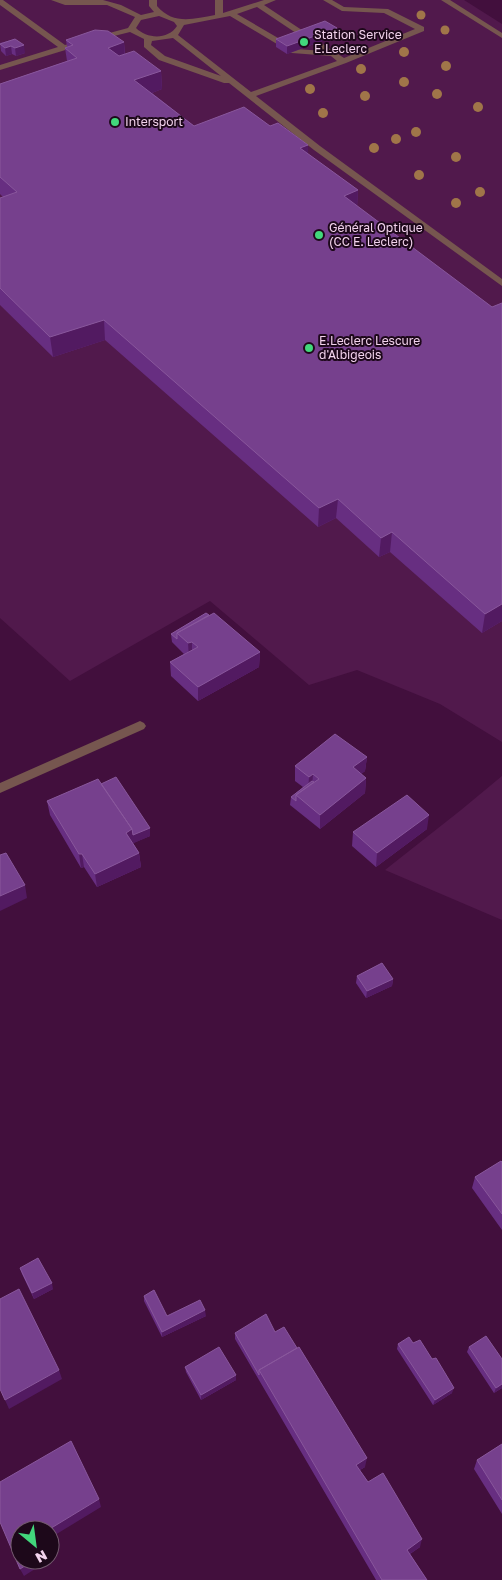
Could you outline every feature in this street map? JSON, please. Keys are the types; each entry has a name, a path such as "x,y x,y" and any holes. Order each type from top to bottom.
{"street":[{"path":"55,0 64,4 97,1 115,4 140,17"},
{"path":"153,0 153,6 160,14"},
{"path":"219,0 219,17"},
{"path":"132,29 133,23 140,17 160,14 173,17 180,23 232,14 272,0"},
{"path":"251,95 343,61 421,29 385,11 342,9 327,0"},
{"path":"444,0 502,36"},
{"path":"0,1 64,48"},
{"path":"259,5 343,61"},
{"path":"232,14 295,51 331,54"},
{"path":"132,29 135,33 148,38 161,38 174,35 180,29 180,23"},
{"path":"286,23 310,29"},
{"path":"0,68 132,29"},
{"path":"174,35 317,148 502,283"},
{"path":"148,38 147,45 162,58 239,85"},
{"path":"328,39 331,54"},
{"path":"0,788 140,726"}],"shaded area":[{"path":"0,0 464,0 502,24 502,742 440,704 357,670 309,685 210,601 70,681 0,618"},
{"path":"502,776 502,920 385,870 461,810"}],"building":[{"path":"325,21 337,28 287,46 276,39"},
{"name":"E.Leclerc Lescure d'Albigeois","path":"95,30 108,31 124,42 108,48 119,56 134,51 161,71 134,80 194,126 244,107 270,126 278,123 308,145 300,148 358,190 344,196 492,307 502,303 502,604 485,614 392,532 381,538 338,499 319,508 104,320 50,337 0,288 0,198 17,192 0,177 0,84 77,58 65,48 73,45 66,40"},
{"path":"15,39 24,45 15,48 11,46 5,48 0,44"},
{"path":"206,613 209,615 177,633 177,639 171,634"},
{"path":"214,613 260,652 198,687 170,662 198,647 192,642 188,643 177,633"},
{"path":"335,734 367,757 353,767 366,778 320,815 296,795 319,779 313,774 309,777 295,766"},
{"path":"116,777 150,828 133,835 132,829 101,784"},
{"path":"98,779 132,829 126,833 139,853 95,874 82,854 79,854 47,801"},
{"path":"312,781 314,782 296,795 296,801 291,797"},
{"path":"407,795 429,815 377,853 353,832"},
{"path":"6,853 25,885 0,896 0,855"},
{"path":"382,963 393,979 367,991 357,976"},
{"path":"502,1162 502,1214 475,1177"},
{"path":"38,1258 52,1283 32,1293 20,1268"},
{"path":"19,1289 59,1370 5,1400 0,1389 0,1299"},
{"path":"154,1290 167,1316 200,1300 205,1310 162,1332 144,1296"},
{"path":"266,1314 275,1332 284,1327 297,1348 259,1370 259,1375 235,1333"},
{"path":"486,1336 502,1359 502,1384 496,1388 469,1347"},
{"path":"409,1337 413,1343 420,1340 432,1359 436,1358 454,1388 435,1400 398,1344"},
{"path":"219,1347 236,1375 201,1395 185,1367"},
{"path":"299,1347 367,1458 356,1465 368,1482 383,1473 422,1539 407,1550 427,1580 382,1580 259,1370"},
{"path":"71,1441 99,1499 60,1523 60,1520 10,1520 10,1546 0,1522 0,1482"},
{"path":"502,1444 502,1500 477,1460"}],"place":[{"name":"Station Service E.Leclerc","path":"304,42"},
{"name":"Intersport","path":"115,122"},
{"name":"Général Optique (CC E. Leclerc)","path":"319,235"},
{"name":"E.Leclerc Lescure d'Albigeois","path":"309,348"}]}
